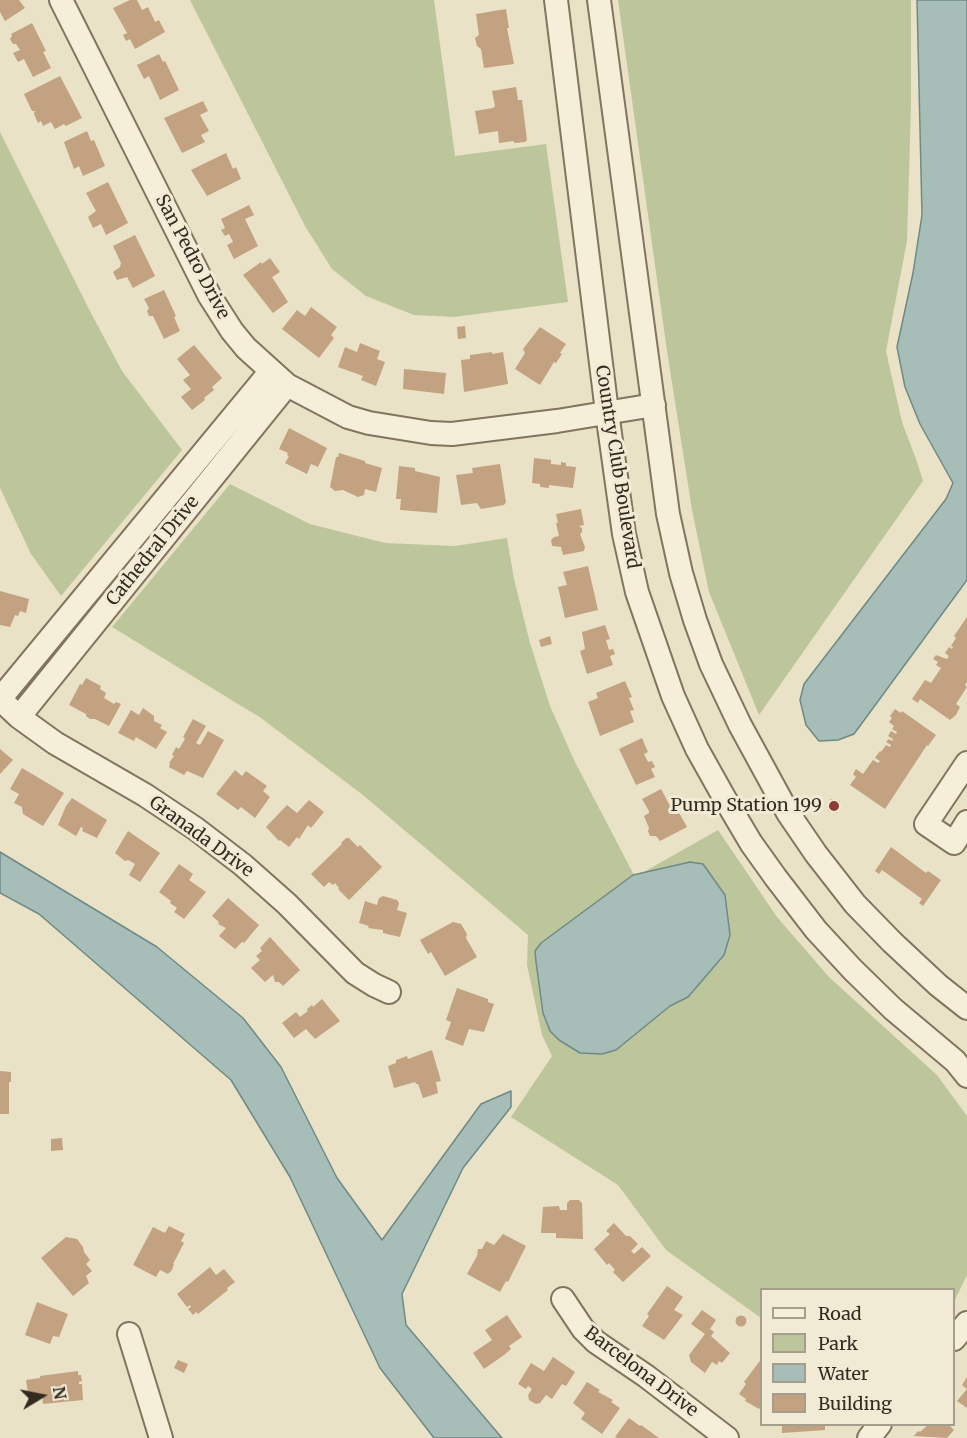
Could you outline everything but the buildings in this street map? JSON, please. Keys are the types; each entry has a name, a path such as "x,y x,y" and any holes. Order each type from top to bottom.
{"street":[{"name":"San Pedro Drive","path":"62,0 209,295 246,348 279,378 348,417 421,432 452,434 654,405"},
{"name":"Country Club Boulevard","path":"556,0 624,534 638,592 674,696 703,759 751,843 816,930 893,1009 955,1061 967,1076"},
{"path":"599,0 668,514 681,573 711,664 740,725 788,813 822,863 855,904 892,942 938,985 967,1008"},
{"name":"Cathedral Drive","path":"0,699 279,378"},
{"name":"Cathedral Drive","path":"19,717 279,378"},
{"name":"Granada Drive","path":"0,699 19,717 55,743 145,795 196,829 243,865 287,904 356,973 389,992"},
{"path":"966,766 926,824 954,843 967,822"},
{"name":"Barcelona Drive","path":"563,1299 583,1329 596,1342 646,1376 727,1438"},
{"path":"955,1337 967,1323"},
{"path":"129,1334 161,1438"},
{"path":"869,1438 879,1426"}],"green space":[{"path":"190,0 434,0 455,156 546,144 568,302 454,317 414,315 366,296 332,269 305,226"},
{"path":"618,0 911,0 907,241 886,351 902,422 923,481 759,715 709,592 692,510 667,351"},
{"path":"0,132 122,371 182,450 61,596 31,554 0,488"},
{"path":"230,484 310,524 385,543 455,546 507,538 514,579 530,643 550,706 574,760 635,877 718,830 777,917 829,977 937,1075 967,1116 967,1275 955,1300 955,1288 760,1288 760,1317 666,1250 618,1185 511,1117 552,1056 542,1035 527,965 528,935 363,795 261,718 112,627"}],"water":[{"path":"917,0 967,0 967,580 854,734 838,740 819,741 806,725 800,700 804,684 946,499 953,483 920,424 905,387 897,347 913,273 922,215"},
{"path":"0,852 157,947 243,1018 281,1067 337,1178 382,1240 481,1104 511,1091 511,1107 463,1168 402,1294 406,1325 502,1438 434,1438 380,1368 290,1177 231,1080 39,914 0,893"},
{"path":"690,862 703,864 725,895 730,935 724,955 688,997 670,1006 616,1050 602,1054 580,1053 559,1040 550,1031 543,1013 535,951 541,943 633,875"}],"place":[{"name":"Pump Station 199","path":"834,806"}]}
